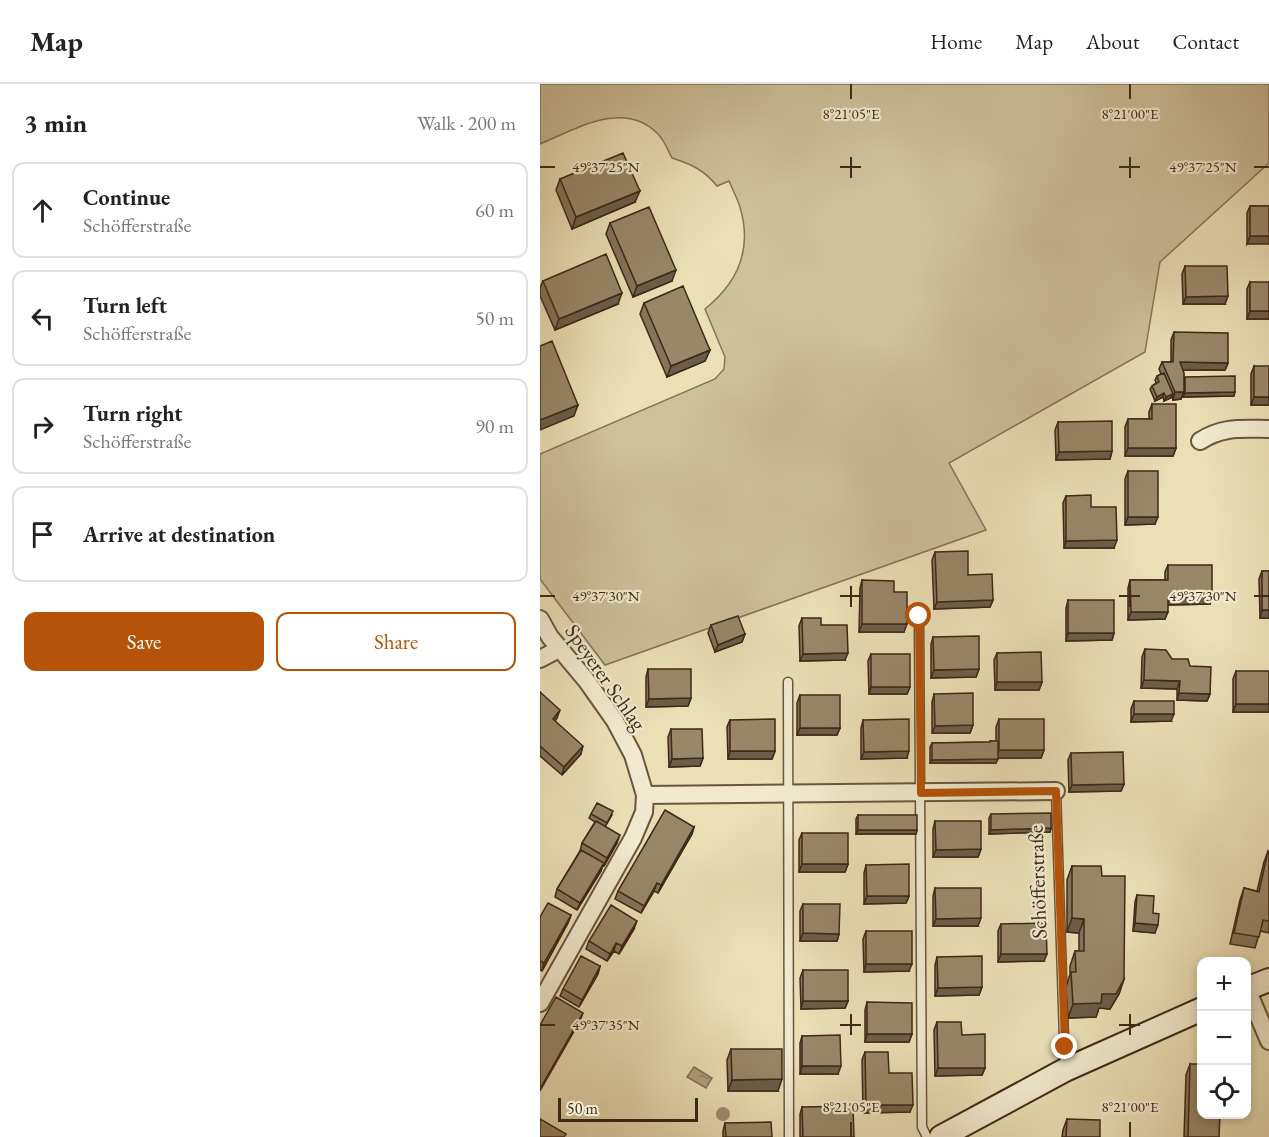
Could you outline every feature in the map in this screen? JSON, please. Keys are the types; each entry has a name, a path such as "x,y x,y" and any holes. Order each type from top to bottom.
{"main road":[{"path":"1251,987 1269,980"},
{"path":"941,1137 1065,1070 1198,1011"}],"street":[{"path":"1200,441 1224,429 1269,429"},
{"name":"Speyerer Schlag","path":"540,619 559,649 586,680 615,721 633,755 645,795"},
{"path":"540,659 559,649"},
{"name":"Schöfferstraße","path":"645,795 1056,791"},
{"path":"540,1003 633,838 644,812 645,795"},
{"path":"1251,998 1269,1041"}],"lane":[{"path":"919,616 922,1127 927,1137"},
{"path":"788,682 789,1137"},
{"name":"Schöfferstraße","path":"1056,791 1065,1070"}],"shaded area":[{"path":"540,84 1269,84 1269,163 1160,262 1145,352 949,463 986,530 605,665 540,579 540,454 715,379 724,369 725,357 705,309 725,289 739,266 743,253 744,226 739,204 729,181 717,186 697,168 672,158 660,136 645,124 630,119 600,120 540,144"}],"water":[{"path":"694,1067 712,1078 706,1088 687,1077"}],"building":[{"path":"623,153 640,191 576,217 560,179"},
{"path":"1250,206 1269,206 1269,236 1250,236"},
{"path":"649,207 676,270 637,286 610,223"},
{"path":"606,254 622,293 559,319 543,281"},
{"path":"1185,266 1227,266 1228,296 1186,297"},
{"path":"1250,282 1269,282 1269,311 1250,311"},
{"path":"683,286 710,350 671,366 644,303"},
{"path":"1174,332 1228,333 1228,363 1180,362 1184,373 1184,392 1175,392 1162,362 1173,362"},
{"path":"552,341 578,405 540,420 540,346"},
{"path":"1254,366 1269,366 1269,397 1254,397"},
{"path":"1164,373 1173,394 1166,397 1164,393 1157,397 1152,386 1159,382 1157,376"},
{"path":"1235,376 1235,392 1185,393 1185,377"},
{"path":"1152,404 1176,404 1176,448 1128,448 1128,419 1152,419"},
{"path":"1112,421 1112,451 1059,452 1058,422"},
{"path":"1128,471 1158,471 1158,517 1128,517"},
{"path":"1091,495 1091,507 1116,507 1117,540 1066,541 1066,496"},
{"path":"968,551 968,575 992,574 993,600 937,602 935,552"},
{"path":"1168,565 1212,565 1212,597 1168,597 1168,612 1131,612 1130,580 1168,580"},
{"path":"1262,571 1269,571 1269,610 1262,610"},
{"path":"862,580 894,581 894,592 907,592 907,624 862,624"},
{"path":"1068,600 1114,600 1114,633 1068,633"},
{"path":"738,616 745,634 718,645 711,625"},
{"path":"802,618 821,618 821,625 847,625 848,653 803,654"},
{"path":"979,636 979,669 934,670 933,637"},
{"path":"1145,649 1166,650 1172,659 1188,659 1190,666 1211,667 1210,694 1179,693 1180,681 1144,680"},
{"path":"1041,652 1042,682 997,682 997,653"},
{"path":"871,654 910,654 910,687 871,687"},
{"path":"648,669 691,669 691,698 649,699"},
{"path":"1236,671 1269,671 1269,704 1236,704"},
{"path":"540,692 560,710 553,719 583,746 564,767 540,746"},
{"path":"973,693 973,725 935,726 934,694"},
{"path":"800,695 840,695 840,728 800,728"},
{"path":"1134,701 1174,701 1174,714 1134,714"},
{"path":"775,719 775,751 730,751 730,720"},
{"path":"909,719 909,751 864,752 863,720"},
{"path":"999,719 1044,719 1044,750 999,750"},
{"path":"671,729 702,729 703,758 672,759"},
{"path":"998,741 998,759 932,760 932,743"},
{"path":"1123,752 1124,784 1072,785 1071,753"},
{"path":"597,803 613,811 607,823 591,814"},
{"path":"665,810 694,827 661,885 657,883 644,906 618,891"},
{"path":"1051,813 1051,828 991,830 991,814"},
{"path":"858,815 917,815 917,830 858,830"},
{"path":"596,821 620,835 607,858 582,843"},
{"path":"935,821 981,821 981,849 936,850"},
{"path":"802,833 848,833 848,864 802,864"},
{"path":"581,850 604,863 580,903 557,889"},
{"path":"1268,851 1269,921 1263,920 1259,937 1234,933 1244,888 1259,892"},
{"path":"909,864 909,896 867,896 866,865"},
{"path":"1072,866 1101,866 1102,876 1125,876 1124,979 1116,994 1102,994 1101,1003 1073,1004 1071,972 1076,972 1075,951 1084,951 1084,919 1072,918"},
{"path":"935,888 981,888 981,918 936,919"},
{"path":"1137,895 1154,896 1153,913 1159,914 1158,925 1135,923"},
{"path":"548,903 571,915 544,963 540,961 540,917"},
{"path":"803,904 840,904 839,934 803,933"},
{"path":"611,905 637,921 622,946 616,943 610,954 589,941"},
{"path":"1046,923 1047,954 1001,954 1001,924"},
{"path":"866,931 912,931 912,964 866,964"},
{"path":"581,956 600,966 582,1000 563,989"},
{"path":"982,956 982,987 938,988 937,957"},
{"path":"803,970 848,970 848,1001 803,1001"},
{"path":"556,997 583,1013 541,1087 540,1025"},
{"path":"867,1002 912,1003 912,1034 867,1034"},
{"path":"937,1022 961,1022 962,1035 985,1034 985,1068 938,1068"},
{"path":"840,1035 841,1066 802,1066 802,1036"},
{"path":"731,1049 782,1049 782,1079 732,1080"},
{"path":"865,1052 888,1052 889,1073 912,1073 913,1105 866,1105"},
{"path":"1190,1064 1197,1064 1197,1119 1220,1119 1219,1137 1188,1137"},
{"path":"853,1106 854,1137 803,1137 802,1107"},
{"path":"540,1119 566,1134 564,1137 540,1137"},
{"path":"1067,1119 1100,1120 1100,1137 1066,1137"},
{"path":"771,1122 772,1137 726,1137 725,1123"}],"route":[{"path":"919,616 921,793 1056,791 1065,1047"}]}
